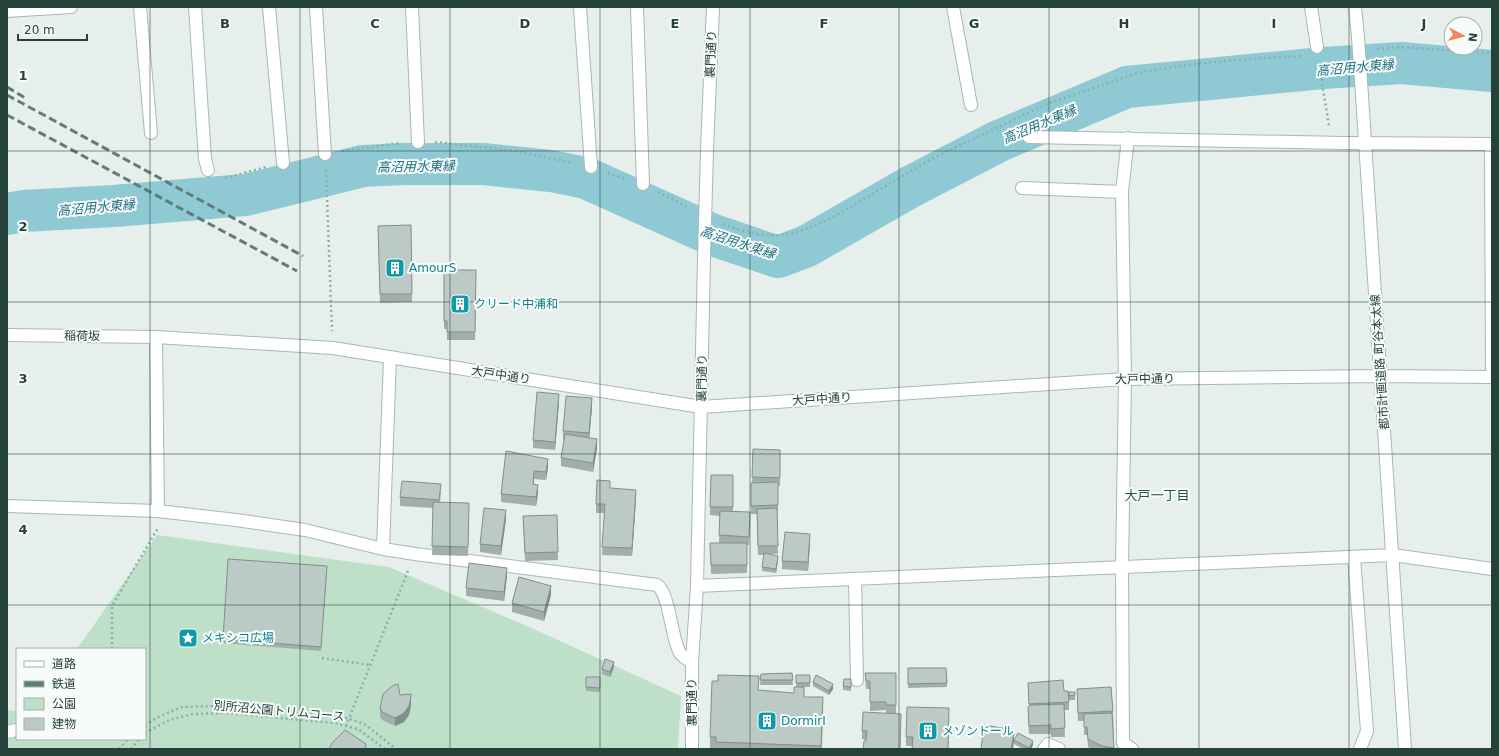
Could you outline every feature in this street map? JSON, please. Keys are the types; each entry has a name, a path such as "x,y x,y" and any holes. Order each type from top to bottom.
{"street":[{"path":"7,11 71,7"},
{"path":"140,7 151,133"},
{"path":"195,7 206,164"},
{"path":"269,7 283,163"},
{"path":"316,7 325,154"},
{"path":"412,7 418,142"},
{"path":"580,7 591,167"},
{"path":"637,7 643,184"},
{"name":"裏門通り","path":"692,749 692,663 697,586 704,258 713,7"},
{"path":"953,7 971,105"},
{"path":"1311,7 1317,47"},
{"name":"都市計画道路 町谷本太線","path":"1355,7 1405,749"},
{"path":"1029,137 1492,144 1492,378"},
{"path":"1128,138 1122,192 1125,379 1122,567 1123,744 1132,749"},
{"path":"1022,188 1122,192"},
{"name":"稲荷坂","path":"7,335 156,337"},
{"path":"156,337 163,511"},
{"name":"大戸中通り","path":"156,337 333,348 701,407 1125,379 1381,376 1492,378"},
{"path":"383,549 390,358"},
{"path":"7,506 163,511 305,530 383,549 414,554 657,585 660,587 665,598 681,654 692,663"},
{"path":"697,586 1393,555 1492,569"},
{"path":"1354,556 1367,731 1360,749"},
{"path":"855,579 857,680"},
{"path":"1044,749 1048,744 1059,749"}],"path":[{"path":"1318,62 1330,128"},
{"path":"326,178 333,348"},
{"path":"112,648 112,606 163,511"},
{"path":"346,726 414,554"},
{"path":"322,658 370,665"},
{"path":"146,724 160,716 182,707 216,706 302,713 348,718 366,725 396,749"},
{"name":"別所沼公園トリムコース","path":"146,732 169,720 193,714 226,713 346,726 358,729 385,749"},
{"path":"119,749 127,740"},
{"path":"131,749 138,740"}],"green space":[{"path":"157,535 389,567 536,630 681,696 678,749 7,749 7,710 16,711 16,740 146,740 146,648 78,648"}],"building":[{"name":"AmourS","path":"411,225 412,294 380,294 378,226"},
{"name":"クリード中浦和","path":"444,270 476,270 475,332 447,332 447,321 444,321"},
{"path":"537,392 559,394 555,442 533,440"},
{"path":"566,396 592,398 589,433 563,431"},
{"path":"565,434 597,439 593,463 561,458"},
{"path":"753,449 780,450 780,478 752,477"},
{"path":"506,451 548,459 546,472 534,471 533,484 538,485 536,497 501,494"},
{"path":"711,475 733,475 733,507 710,507"},
{"path":"597,480 610,481 610,488 636,490 632,548 602,547 605,504 596,504"},
{"path":"402,481 441,484 439,500 400,497"},
{"path":"778,482 778,505 751,506 751,483"},
{"path":"433,502 469,503 468,547 432,546"},
{"path":"484,508 506,510 501,546 480,544"},
{"path":"777,508 778,546 758,546 757,509"},
{"path":"720,511 750,512 749,537 719,535"},
{"path":"557,515 558,552 525,553 523,516"},
{"path":"785,532 810,534 808,562 782,561"},
{"path":"710,543 747,543 747,565 711,565"},
{"path":"764,553 778,556 776,569 762,567"},
{"path":"228,559 327,566 321,647 223,639"},
{"path":"469,563 507,568 504,592 466,588"},
{"path":"519,577 551,586 544,612 512,603"},
{"path":"605,659 614,662 610,672 602,669"},
{"path":"908,668 946,668 947,683 908,684"},
{"path":"792,673 793,680 760,680 761,674"},
{"path":"865,673 896,673 896,705 886,705 886,702 870,702 870,681 866,681"},
{"name":"DormirⅠ","path":"718,675 759,676 758,690 794,693 794,687 804,687 804,697 823,697 821,746 716,742 716,737 710,737 712,681 718,681"},
{"path":"796,675 810,675 810,683 796,683"},
{"path":"816,675 833,684 829,691 813,682"},
{"path":"586,677 600,677 600,688 586,687"},
{"path":"844,679 851,679 851,687 843,686"},
{"path":"1063,680 1064,691 1068,691 1069,702 1029,704 1028,683"},
{"path":"398,684 400,695 411,694 411,697 409,706 404,713 395,718 382,712 380,708 383,694 392,686"},
{"path":"1111,687 1113,711 1078,713 1077,689"},
{"path":"1069,692 1075,692 1075,695 1069,696"},
{"path":"1064,704 1065,728 1051,729 1051,725 1029,726 1028,707 1030,705"},
{"name":"メゾンドール","path":"907,707 949,708 948,749 912,749 913,737 906,737"},
{"path":"863,712 901,714 900,749 863,749 867,731 862,731"},
{"path":"1112,713 1114,748 1102,746 1088,739 1087,727 1084,727 1084,714"},
{"path":"984,725 1008,729 1008,732 1014,733 1011,749 981,749"},
{"path":"345,730 366,744 365,749 329,749 332,743"},
{"path":"1018,733 1033,741 1029,748 1014,740"}],"waterway":[{"name":"高沼用水東縁","path":"7,214 24,211 114,206 245,195 363,166 403,164 483,164 551,171 586,178 713,235 778,257 807,246 910,187 999,141 1127,87 1323,68 1401,63 1492,71"}],"railway":[{"path":"7,87 27,99"},
{"path":"7,95 303,256"},
{"path":"7,115 297,271"}],"place":[{"name":"AmourS","path":"395,268"},
{"name":"クリード中浦和","path":"460,304"},
{"name":"メキシコ広場","path":"188,638"},
{"name":"DormirⅠ","path":"767,721"},
{"name":"メゾンドール","path":"928,731"}],"district":[{"name":"大戸一丁目","path":"1157,495"}]}
